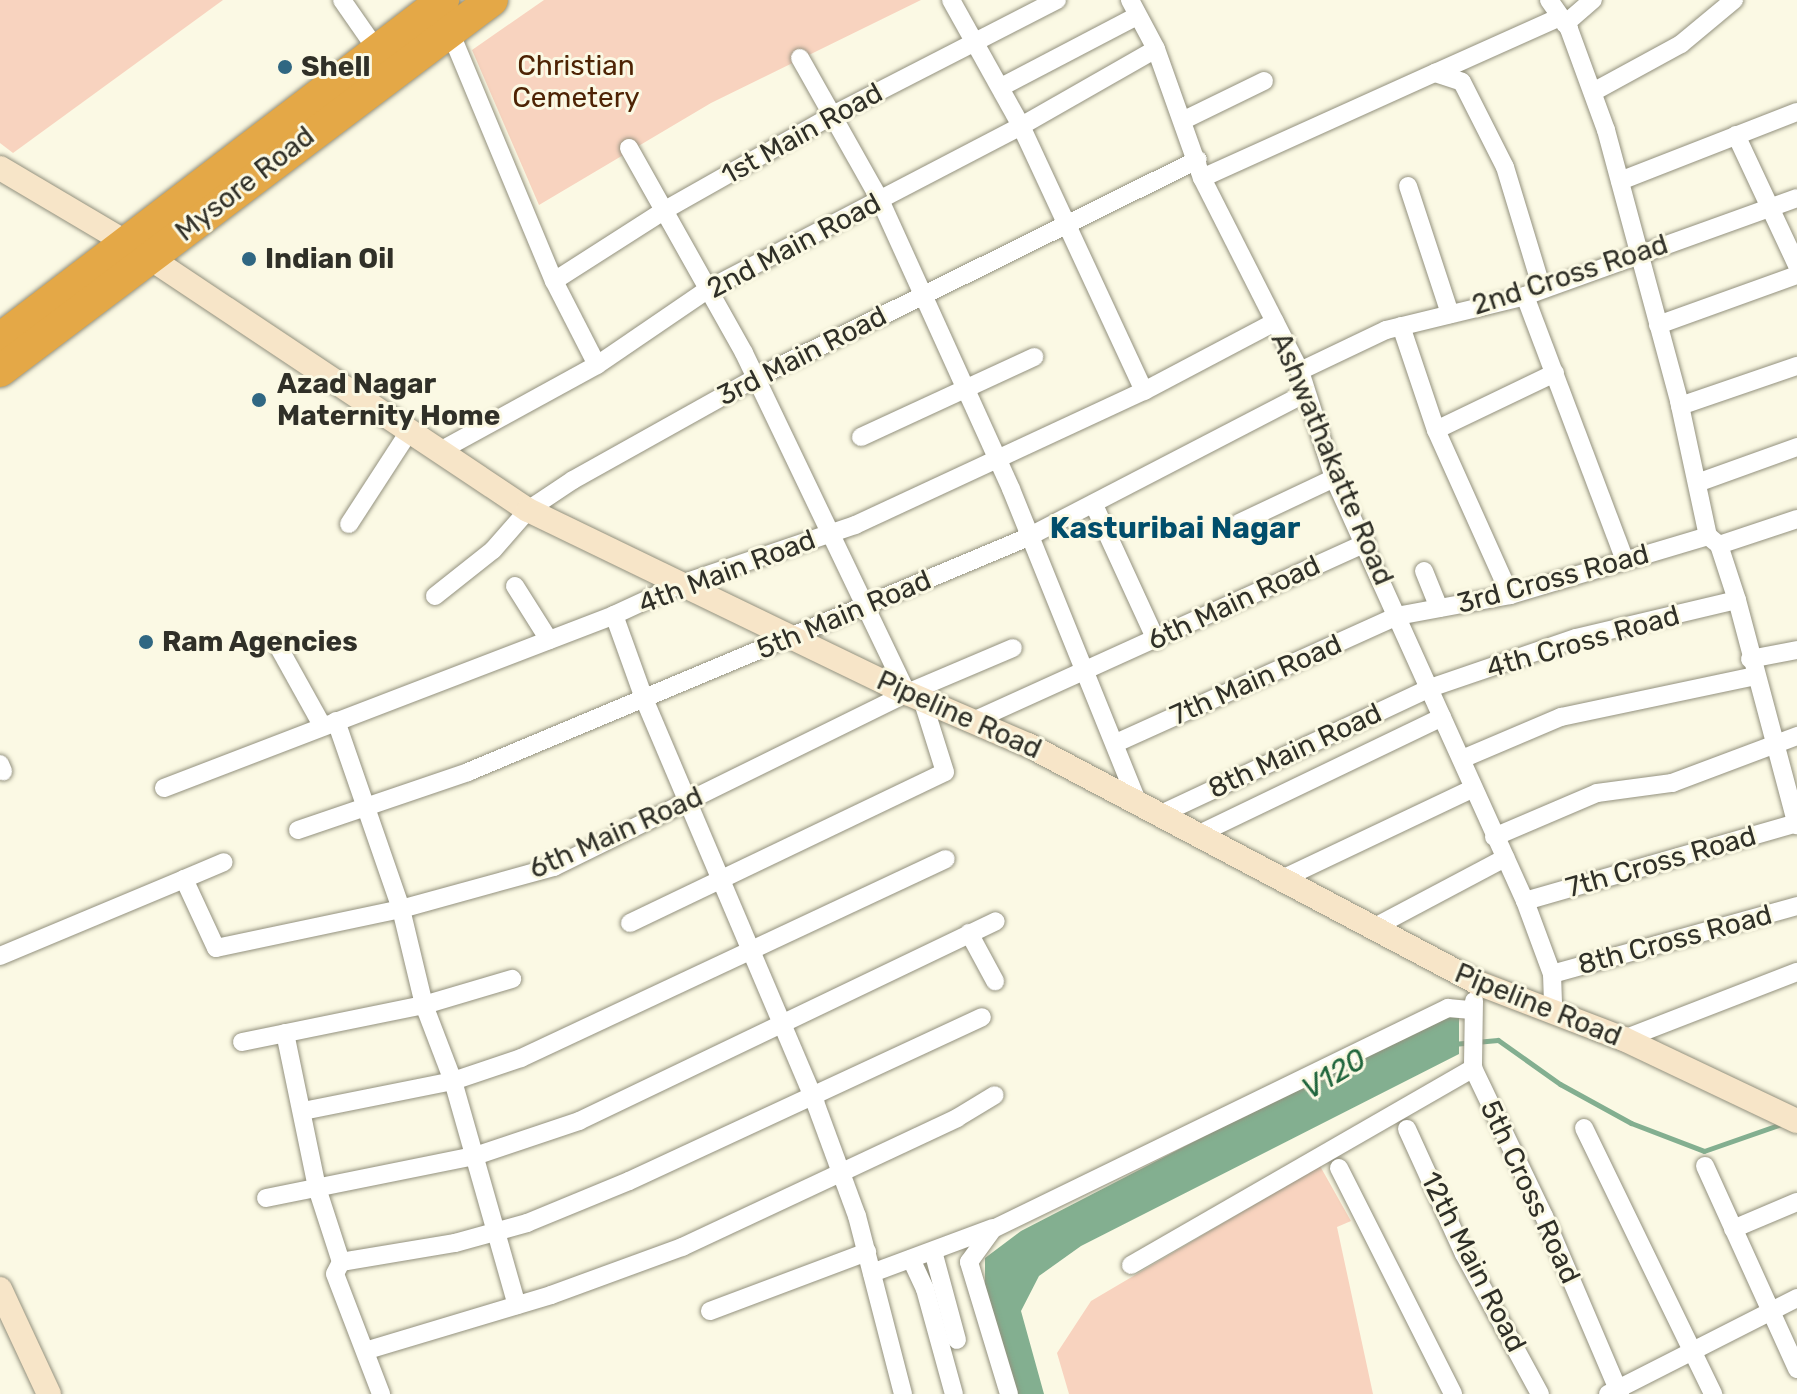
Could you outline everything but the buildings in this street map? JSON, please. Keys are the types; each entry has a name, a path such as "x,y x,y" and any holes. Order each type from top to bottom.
{"highway":[{"name":"Mysore Road","path":"0,371 137,250 376,49 446,15 492,0"},
{"name":"Mysore Road","path":"0,339 137,250 446,15"}],"street":[{"path":"342,0 376,49"},
{"path":"951,0 978,41 1021,126 1144,391"},
{"name":"1st Main Road","path":"554,281 665,210 833,115 1057,0"},
{"path":"1549,0 1563,20 1593,92 1620,181 1680,406 1697,483 1713,541 1737,600 1772,743 1797,824"},
{"name":"3rd Main Road","path":"435,596 493,550 528,510 754,379 1064,223 1563,20 1593,0"},
{"path":"1593,92 1681,44 1734,0"},
{"path":"1001,87 1134,8"},
{"name":"Ashwathakatte Road","path":"1134,8 1156,49 1200,169 1300,371 1334,478 1366,543 1462,759 1472,789 1525,901 1552,974 1553,1011"},
{"path":"446,15 554,281 597,365"},
{"name":"2nd Main Road","path":"438,452 597,365 710,288 1021,126 1156,49"},
{"path":"800,58 880,200 995,458 1026,538 1116,743 1149,809"},
{"path":"1435,73 1462,82 1505,167 1533,293 1555,373 1625,561"},
{"path":"1184,120 1264,81"},
{"path":"1620,181 1797,112"},
{"path":"1736,135 1797,265"},
{"path":"629,148 710,288 865,605 914,696 945,772 630,923"},
{"name":"Pipeline Road","path":"0,168 137,250 528,510 914,696 1028,745 1478,983 1624,1039 1789,1110"},
{"path":"1408,186 1450,314"},
{"name":"2nd Cross Road","path":"1300,371 1401,326 1533,293 1639,252 1797,198"},
{"path":"1658,325 1797,275"},
{"name":"4th Main Road","path":"164,788 614,615 681,584 830,533 1144,391 1275,322"},
{"path":"1401,326 1436,430 1510,595"},
{"path":"861,437 1034,357"},
{"path":"1680,406 1797,366"},
{"path":"1436,430 1555,373"},
{"name":"5th Main Road","path":"298,830 369,809 645,701 1026,538 1306,393"},
{"path":"349,524 408,433"},
{"path":"1697,483 1797,447"},
{"path":"1239,523 1334,478"},
{"path":"1094,505 1156,640"},
{"name":"3rd Cross Road","path":"1397,616 1510,595 1625,561 1797,519"},
{"name":"6th Main Road","path":"971,722 1366,543"},
{"path":"1424,571 1439,608"},
{"path":"515,586 549,640"},
{"name":"4th Cross Road","path":"1430,688 1576,638 1737,600"},
{"path":"614,615 645,701 723,878 813,1096 867,1252 903,1394"},
{"name":"7th Main Road","path":"1116,743 1397,616"},
{"path":"278,646 329,723 369,809 401,909 424,1005 453,1081 499,1230 517,1305"},
{"name":"6th Main Road","path":"184,879 216,948 401,909 554,867 1013,648"},
{"path":"1462,759 1561,717 1752,667 1797,650"},
{"name":"8th Main Road","path":"1149,809 1430,688"},
{"path":"1197,835 1442,717"},
{"path":"1494,837 1597,793 1672,783 1797,736"},
{"path":"1280,880 1472,789"},
{"name":"7th Cross Road","path":"1525,901 1797,824"},
{"path":"1371,929 1505,858"},
{"path":"303,1111 453,1081 521,1058 946,859"},
{"path":"0,956 224,862"},
{"name":"8th Cross Road","path":"1552,974 1797,906"},
{"path":"266,1198 475,1156 579,1121 996,921"},
{"path":"969,933 995,981"},
{"path":"1624,1039 1797,972"},
{"path":"242,1042 424,1005 512,979"},
{"name":"5th Cross Road","path":"1478,983 1472,1010 1473,1068 1544,1216 1615,1392"},
{"path":"872,1273 996,1228 1448,1008 1472,1010"},
{"path":"341,1262 499,1230 629,1181 982,1017"},
{"path":"285,1033 317,1188 341,1262 335,1274 360,1346 368,1350 517,1305 682,1247 840,1170 957,1118 995,1095"},
{"path":"1131,1265 1473,1068"},
{"path":"1584,1128 1713,1394"},
{"name":"12th Main Road","path":"1407,1129 1464,1254 1540,1394"},
{"path":"1705,1166 1797,1369"},
{"path":"1339,1168 1453,1394"},
{"path":"1733,1229 1797,1202"},
{"path":"996,1228 969,1262 1009,1394"},
{"path":"933,1251 957,1340"},
{"path":"710,1311 867,1252"},
{"path":"911,1259 925,1289 954,1394"},
{"path":"0,1289 49,1394"},
{"path":"1615,1392 1797,1298"},
{"path":"368,1350 381,1394"}],"green space":[{"path":"0,0 223,0 13,153 0,143"},
{"name":"Christian Cemetery","path":"544,0 921,0 711,103 539,205 472,50"},
{"path":"1320,1166 1351,1221 1337,1227 1373,1394 1069,1394 1057,1353 1091,1301"}],"water":[{"path":"1437,1016 1459,1016 1459,1054 1081,1246 1039,1276 1021,1311 1044,1394 1013,1394 985,1286 985,1258 1021,1231"}],"waterway":[{"name":"V120","path":"1453,1044 1498,1040 1560,1084 1631,1123 1704,1151 1781,1124"}],"place":[{"name":"Shell","path":"285,67"},
{"name":"Indian Oil","path":"249,259"},
{"name":"Azad Nagar Maternity Home","path":"259,400"},
{"name":"Ram Agencies","path":"146,642"}],"district":[{"name":"Kasturibai Nagar","path":"1175,528"}]}
